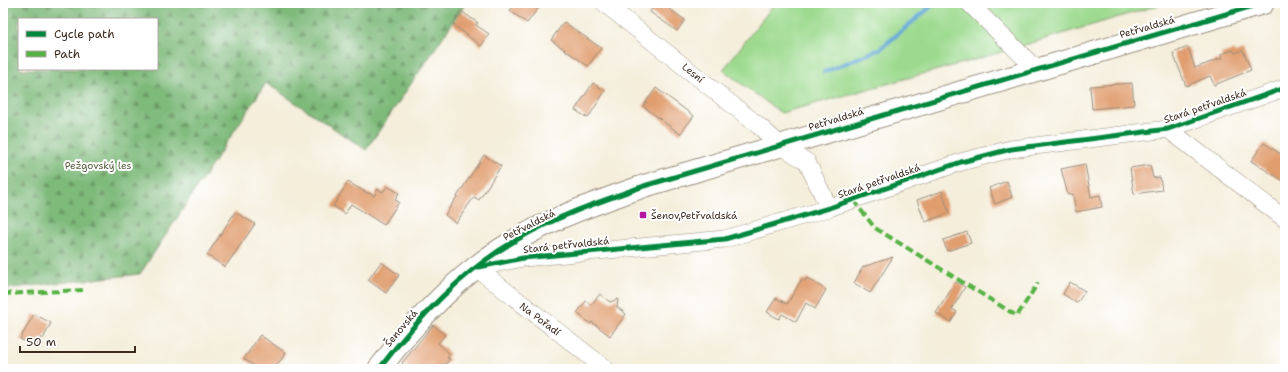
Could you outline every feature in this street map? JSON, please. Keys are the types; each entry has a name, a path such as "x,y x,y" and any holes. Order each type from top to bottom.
{"main road":[{"name":"Petřvaldská","path":"438,301 475,267 518,239 538,228 605,199 780,145 1263,3"},
{"name":"Šenovská","path":"379,369 406,335 438,301"}],"street":[{"name":"Lesní","path":"604,3 759,126 780,145"},
{"path":"969,3 1036,69"},
{"name":"Stará petřvaldská","path":"475,267 523,258 725,239 829,208 961,162 1011,149 1168,129 1285,88"},
{"name":"Stará petřvaldská","path":"1168,129 1285,219"},
{"name":"Stará petřvaldská","path":"780,145 807,162 829,208"},
{"name":"Na Pořadí","path":"475,267 606,369"}],"green space":[{"name":"Pežgovský les","path":"3,3 466,3 366,150 266,83 140,274 3,289"},
{"path":"775,3 1166,3 981,58 781,113 723,70"}],"building":[{"path":"515,3 542,3 527,23 510,11"},
{"path":"656,3 661,3 685,20 677,31 650,12"},
{"path":"461,11 478,23 476,25 489,34 481,46 453,24"},
{"path":"564,22 601,48 588,66 551,40"},
{"path":"1188,47 1195,68 1222,58 1221,54 1233,50 1235,53 1243,50 1251,70 1214,85 1210,76 1186,86 1173,53"},
{"path":"593,83 605,91 588,118 575,110"},
{"path":"1132,83 1134,105 1092,109 1090,86"},
{"path":"656,88 694,116 680,134 643,106"},
{"path":"1264,143 1285,157 1285,182 1251,161"},
{"path":"484,155 501,166 479,200 474,197 456,223 445,215"},
{"path":"1085,164 1091,197 1100,195 1102,207 1076,212 1073,194 1068,195 1061,169"},
{"path":"1150,165 1153,178 1160,177 1162,190 1134,194 1130,168"},
{"path":"1007,181 1012,197 995,204 989,188"},
{"path":"348,182 374,196 378,189 383,192 387,186 399,193 395,200 399,202 384,225 351,204 345,214 333,206"},
{"path":"942,191 949,213 925,222 917,200"},
{"path":"235,212 255,224 225,267 207,255"},
{"path":"967,232 971,243 947,251 943,240"},
{"path":"893,257 870,293 854,283 863,267"},
{"path":"381,262 399,275 386,293 368,280"},
{"path":"807,278 826,290 815,309 806,303 796,322 782,314 779,319 767,312 776,298 787,304 802,279 805,281"},
{"path":"956,282 965,287 952,309 957,312 951,322 936,313"},
{"path":"1070,282 1085,291 1077,303 1063,294"},
{"path":"600,294 610,302 618,299 617,307 626,314 610,336 577,313 586,301 591,305"},
{"path":"34,314 51,323 43,339 41,337 36,347 20,339"},
{"path":"433,325 445,335 438,343 450,354 447,358 450,359 441,369 408,369 402,363"},
{"path":"260,335 286,353 274,369 259,369 244,359"}],"waterway":[{"path":"824,72 880,49 935,3"}],"marked path":[{"path":"853,200 875,228 1017,316 1038,283"},
{"path":"3,294 83,290"}],"cycle path":[{"path":"379,369 425,314 460,281 498,252 518,239 548,223 612,197 644,186 1263,3"},
{"path":"479,267 523,258 725,239 829,208 961,162 1011,149 1168,129 1285,88"}],"place":[{"name":"Šenov,Petřvaldská","path":"643,215"}]}
